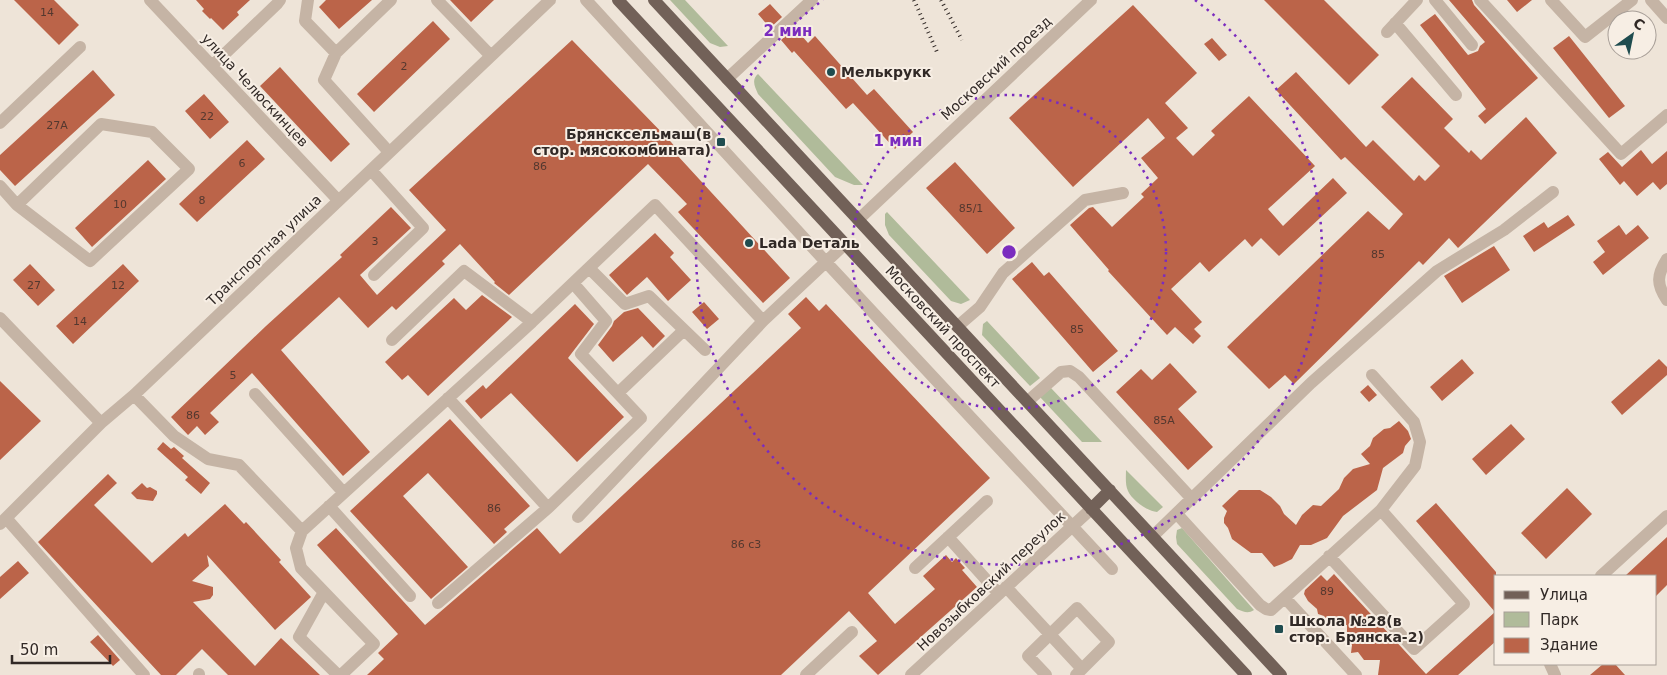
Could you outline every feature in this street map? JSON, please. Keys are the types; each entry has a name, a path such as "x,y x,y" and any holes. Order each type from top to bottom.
{"main road":[{"name":"Московский проспект","path":"618,0 1246,675"},
{"name":"Московский проспект","path":"654,0 1281,675"},
{"path":"1091,510 1110,490"}],"street":[{"name":"улица Челюскинцев","path":"150,0 338,200"},
{"path":"212,66 280,0"},
{"path":"308,0 305,21 336,53"},
{"path":"389,152 324,80 336,53 391,0"},
{"path":"437,0 490,56"},
{"name":"Транспортная улица","path":"3,521 102,423 134,395 550,0"},
{"path":"586,0 825,261 1112,569"},
{"path":"727,79 812,0"},
{"name":"Московский проезд","path":"858,220 1090,0"},
{"path":"1417,0 1391,28 1456,95"},
{"path":"1435,0 1472,45"},
{"path":"1480,0 1621,154 1667,115"},
{"path":"1552,0 1585,37 1632,0"},
{"path":"1651,0 1667,18"},
{"path":"0,123 80,47"},
{"path":"0,186 17,205 90,261 189,169 152,132 101,124 17,205"},
{"path":"371,170 423,228 374,275"},
{"path":"1153,536 1311,383 1437,271 1504,230 1553,192"},
{"path":"958,326 980,307 1003,273 1085,200 1123,194"},
{"path":"324,592 299,637 339,675 374,644 302,568 296,548 302,531 532,322 655,205 762,321"},
{"path":"578,517 762,321 845,244"},
{"path":"1667,259 1660,270 1660,289 1667,300"},
{"path":"589,268 625,304 649,296 705,350"},
{"path":"392,340 464,271 532,322"},
{"path":"438,603 548,508 641,418 581,354 606,321 573,283"},
{"path":"0,318 102,423"},
{"path":"618,393 684,330"},
{"path":"1028,401 1061,372 1070,371 1079,377 1192,499"},
{"path":"1177,514 1266,609 1271,610 1381,510 1403,484 1415,466 1420,442 1414,422 1372,376"},
{"path":"255,394 343,492"},
{"path":"134,395 181,441 208,459 239,465 302,531"},
{"path":"448,398 548,508"},
{"path":"915,568 987,501"},
{"path":"329,506 410,596"},
{"name":"Новозыбковский переулок","path":"911,675 1091,510"},
{"path":"1329,556 1414,649 1464,604 1381,510"},
{"path":"1602,575 1667,516"},
{"path":"3,521 144,675"},
{"path":"948,537 1050,635 1079,672 1109,642 1078,608 1050,635 1028,656 1046,675"},
{"path":"1285,598 1356,675"},
{"path":"806,675 852,632"}],"green space":[{"path":"670,0 685,0 728,46 720,47 710,43"},
{"path":"758,74 863,185 854,185 835,177 758,94 754,81"},
{"path":"887,212 970,300 961,304 951,301 889,235 885,225 885,214"},
{"path":"987,321 1040,378 1030,386 982,335 983,324"},
{"path":"1051,388 1102,442 1082,442 1040,397"},
{"path":"1126,470 1163,507 1157,512 1153,511 1144,507 1133,498 1127,489"},
{"path":"1182,528 1254,610 1246,612 1237,609 1177,544 1177,530"}],"building":[{"path":"14,0 54,0 79,25 59,45"},
{"path":"196,0 250,0 237,12 239,15 223,30 202,11 204,9"},
{"path":"326,0 372,0 339,29 319,7"},
{"path":"450,0 494,0 471,22"},
{"path":"1264,0 1324,0 1379,55 1349,85"},
{"path":"1449,0 1472,0 1474,5 1538,78 1485,124 1478,116 1486,109 1420,25 1435,14 1468,55 1478,51 1485,42"},
{"path":"1507,0 1532,0 1517,12"},
{"path":"770,4 782,17 770,28 758,14"},
{"path":"1133,5 1197,73 1165,103 1188,128 1176,138 1193,156 1215,135 1211,131 1249,96 1315,166 1268,209 1283,226 1333,178 1347,193 1279,256 1261,238 1252,247 1245,239 1209,272 1200,262 1171,289 1202,322 1194,329 1201,336 1193,344 1175,327 1167,335 1108,271 1070,225 1089,208 1093,207 1112,227 1144,197 1141,194 1158,178 1141,158 1165,138 1148,118 1073,187 1009,118"},
{"path":"433,21 450,39 374,112 357,94"},
{"path":"795,28 808,43 815,36 867,95 874,89 913,132 895,149 853,103 846,109 794,51 792,53 781,40"},
{"path":"1569,36 1625,106 1609,118 1553,48"},
{"path":"1212,38 1227,55 1219,61 1204,44"},
{"path":"572,40 671,142 680,153 677,155 790,278 763,303 678,212 687,204 648,164 509,295 494,283 460,244 442,261 445,264 396,310 392,306 368,328 339,297 281,350 370,452 343,476 252,373 210,413 219,422 205,435 197,426 188,435 171,417 266,326 342,257 340,255 391,207 411,228 360,275 377,295 446,230 409,190"},
{"path":"280,67 350,144 331,162 260,86"},
{"path":"93,70 115,95 15,186 0,170 0,155"},
{"path":"1296,72 1366,147 1373,140 1414,181 1419,175 1425,181 1440,166 1381,107 1412,77 1453,119 1444,128 1469,153 1471,150 1481,160 1526,117 1557,153 1458,248 1449,238 1423,265 1419,261 1294,384 1285,375 1269,389 1227,347 1368,211 1389,230 1403,214 1345,157 1341,160 1276,90"},
{"path":"204,94 229,122 210,139 185,111"},
{"path":"247,140 265,159 197,222 179,204"},
{"path":"1641,150 1652,164 1667,151 1667,184 1660,190 1653,182 1637,196 1624,181 1620,185 1599,159 1608,152 1622,167"},
{"path":"148,160 166,179 92,247 75,228"},
{"path":"955,162 1015,228 987,254 926,188"},
{"path":"1568,215 1575,225 1534,252 1523,236 1544,222 1548,228"},
{"path":"1619,225 1626,235 1638,225 1649,238 1603,275 1593,262 1605,252 1597,241"},
{"path":"655,233 674,253 670,257 691,280 668,301 647,277 627,295 609,275"},
{"path":"1494,246 1510,270 1462,303 1444,276"},
{"path":"1032,262 1044,276 1049,272 1118,351 1093,372 1012,279"},
{"path":"30,264 55,290 38,306 13,280"},
{"path":"123,264 139,281 73,344 56,326"},
{"path":"482,295 512,317 428,396 408,375 402,380 385,362 454,298 466,310"},
{"path":"806,297 819,311 826,304 990,478 868,593 895,624 935,589 923,576 946,555 952,562 956,558 965,568 962,570 977,587 878,675 859,656 877,641 849,611 781,675 367,675 384,659 378,653 398,634 317,545 336,528 425,625 537,528 560,554 801,328 788,314"},
{"path":"704,302 719,319 707,329 692,312"},
{"path":"575,304 594,324 568,358 624,417 577,462 511,393 481,419 465,401 483,385 486,389"},
{"path":"638,308 665,336 653,348 642,336 613,362 598,345 614,321 624,312"},
{"path":"1462,359 1474,373 1442,401 1430,387"},
{"path":"1659,359 1667,367 1667,375 1622,415 1611,402"},
{"path":"1170,363 1197,392 1178,409 1213,447 1188,470 1116,392 1141,369 1152,380"},
{"path":"0,381 41,421 0,460"},
{"path":"1368,385 1377,395 1369,402 1360,392"},
{"path":"450,419 530,506 504,529 507,532 494,544 428,473 403,496 468,567 431,599 350,511"},
{"path":"1399,421 1408,431 1411,439 1405,446 1403,453 1383,468 1377,490 1343,516 1327,538 1311,545 1300,545 1292,559 1274,567 1262,553 1251,553 1232,539 1224,523 1227,511 1222,506 1239,490 1260,490 1271,497 1280,506 1284,514 1296,525 1302,515 1313,505 1321,506 1339,489 1344,478 1353,469 1370,464 1361,454 1370,446 1373,438 1384,429 1390,428"},
{"path":"1511,424 1525,439 1486,475 1472,459"},
{"path":"163,442 171,449 174,447 184,456 182,458 210,483 201,494 185,480 188,477 157,449"},
{"path":"108,474 117,483 94,505 152,563 185,533 188,537 225,504 244,524 246,522 281,560 279,562 311,597 275,630 207,555 209,566 192,581 213,587 213,595 210,599 193,602 255,666 281,638 320,675 228,675 202,649 176,675 161,675 38,542"},
{"path":"142,483 147,488 150,487 157,491 153,501 137,499 131,493"},
{"path":"1567,488 1592,514 1546,559 1521,533"},
{"path":"1436,503 1496,572 1496,575 1494,575 1494,611 1416,521"},
{"path":"1667,537 1667,585 1657,595 1657,575 1626,575"},
{"path":"18,561 29,573 0,599 0,577"},
{"path":"1334,574 1426,674 1494,613 1494,643 1458,675 1378,675 1380,660 1364,660 1358,652 1351,653 1352,645 1347,642 1347,625 1332,625 1324,616 1318,614 1317,609 1308,601 1304,594 1305,590 1321,575 1327,581"},
{"path":"98,635 120,660 113,666 90,642"},
{"path":"1602,665 1616,665 1625,675 1590,675"}],"railway":[{"path":"914,0 937,52"},
{"path":"941,0 962,40"}],"place":[{"name":"Мелькрукк","path":"831,72"},
{"name":"Брянсксельмаш(в стор. мясокомбината)","path":"721,142"},
{"name":"Lada Dеталь","path":"749,243"},
{"name":"Школа №28(в стор. Брянска-2)","path":"1279,629"}]}
